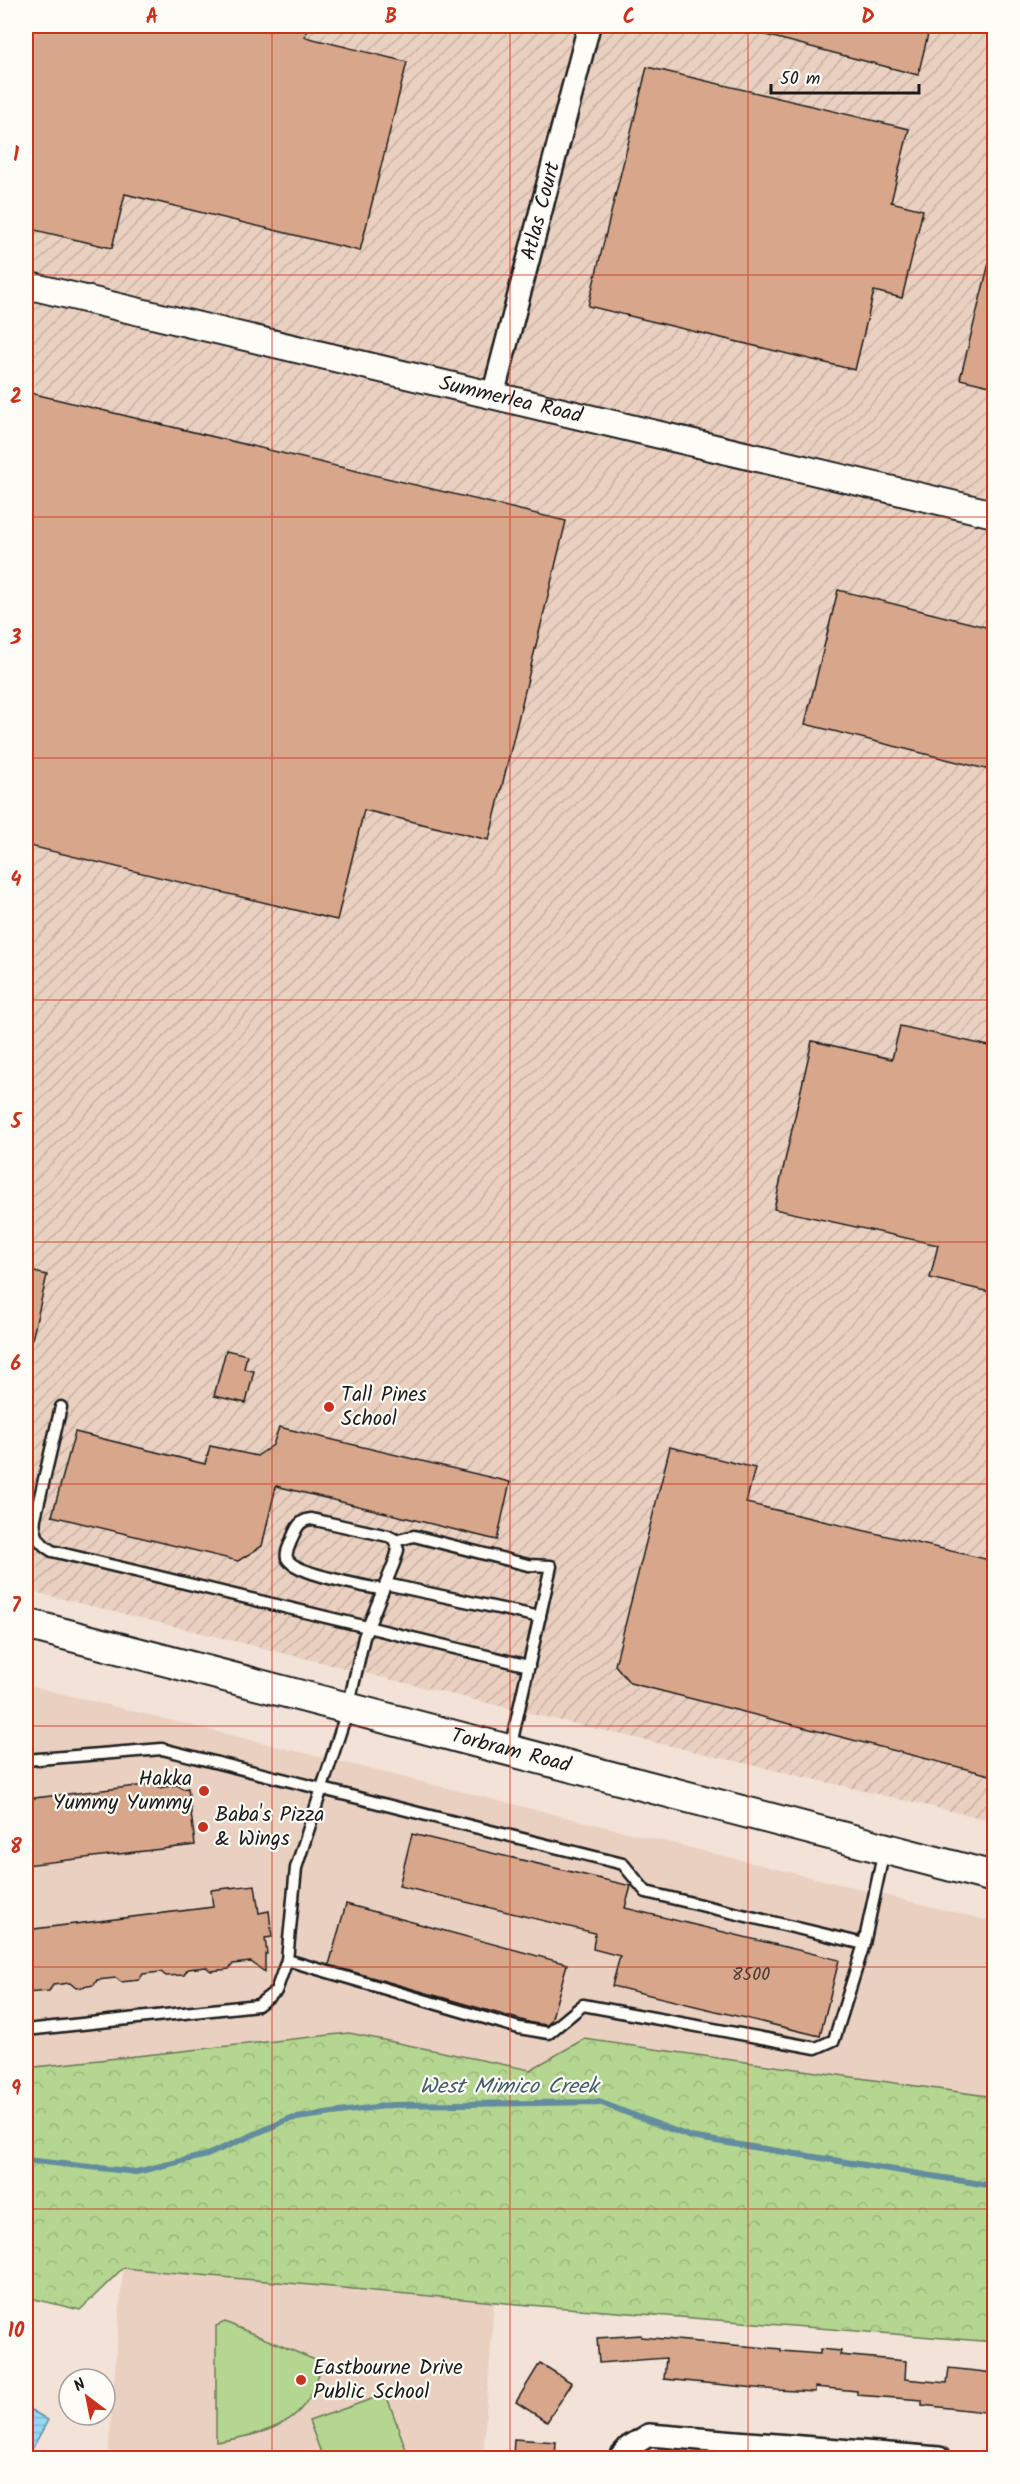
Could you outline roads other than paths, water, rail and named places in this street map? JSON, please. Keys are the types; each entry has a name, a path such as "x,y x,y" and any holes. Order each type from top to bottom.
{"main road":[{"name":"Torbram Road","path":"26,1624 994,1877"}],"street":[{"name":"Atlas Court","path":"493,395 589,26"},
{"name":"Summerlea Road","path":"26,285 994,514"},
{"path":"619,2458 629,2447 649,2435 875,2455 939,2458"}],"lane":[{"path":"61,1407 35,1518 35,1534 45,1547 52,1551 529,1666"},
{"path":"26,2030 258,2005 276,1990 287,1960 296,1868 348,1708 368,1628 384,1587 398,1550 395,1541 388,1536 312,1518 305,1519 297,1527 287,1552 291,1564 304,1571 384,1587 540,1617"},
{"path":"395,1541 414,1536 528,1565 551,1566 510,1750"},
{"path":"26,1760 162,1749 623,1864 646,1892 864,1944"},
{"path":"287,1960 519,2028 549,2033 583,2005 816,2048 834,2040 864,1944 885,1848"}],"water":[{"path":"26,2407 48,2420 31,2451 26,2448"}],"waterway":[{"name":"West Mimico Creek","path":"26,2160 136,2172 207,2155 289,2119 391,2105 599,2102 691,2137 994,2186"}],"place":[{"name":"Tall Pines School","path":"329,1407"},
{"name":"Hakka Yummy Yummy","path":"204,1791"},
{"name":"Baba's Pizza & Wings","path":"203,1827"},
{"name":"Eastbourne Drive Public School","path":"301,2380"}]}
